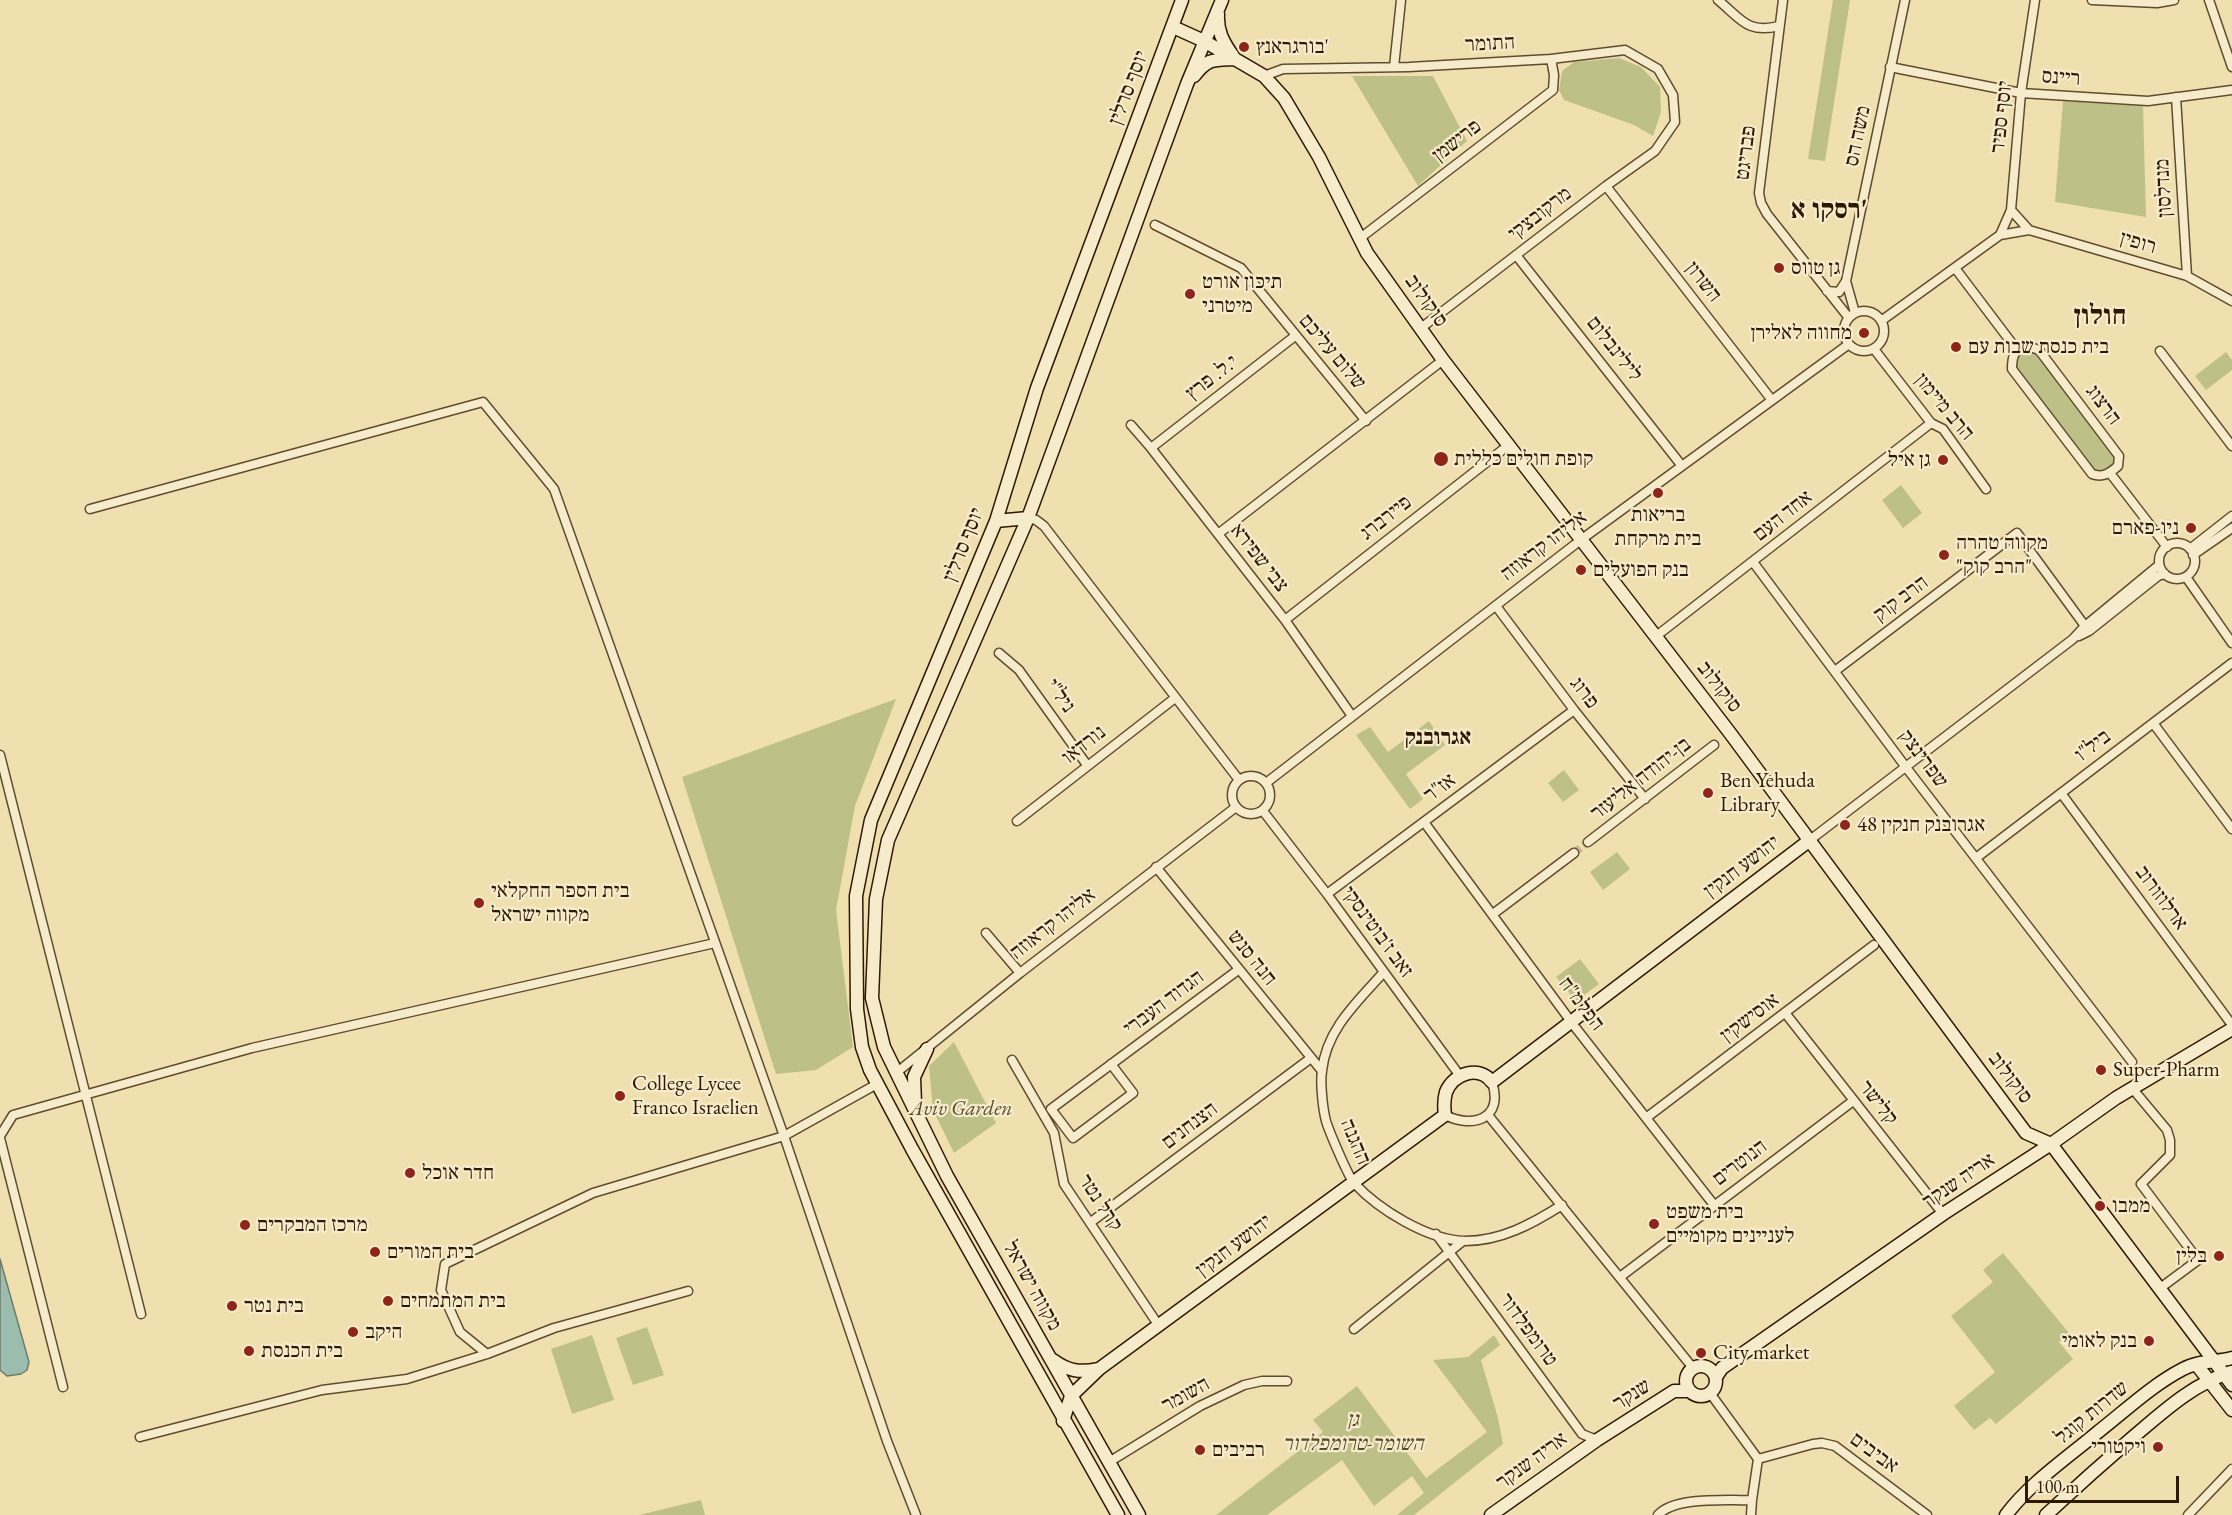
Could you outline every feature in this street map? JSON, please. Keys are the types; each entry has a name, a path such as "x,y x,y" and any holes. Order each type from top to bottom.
{"street":[{"name":"יוסף סרלין","path":"876,1084 862,1047 857,1009 856,897 871,820 996,521 1041,377 1182,0"},
{"path":"1394,67 1401,0"},
{"path":"1719,0 1752,28 1764,30 1779,26"},
{"name":"פבריגט","path":"1783,0 1759,193 1761,203 1767,214 1827,291 1852,316"},
{"name":"משה הס","path":"1852,316 1846,281 1905,0"},
{"name":"יוסף ספיר","path":"2000,235 2011,210 2021,93 2035,0"},
{"path":"2092,0 2157,3 2174,0"},
{"path":"2209,0 2232,67"},
{"path":"487,1354 460,1332 441,1290 445,1264 593,1193 784,1136 896,1073 884,1047 872,998 876,899 888,840 1028,518 1187,84 1220,5"},
{"path":"1220,5 1217,26 1225,45 1235,59"},
{"name":"סוקולוב","path":"1173,27 1204,41 1264,76 1284,98 1319,157 1359,239 1443,360 1510,444 1810,840 2026,1133 2051,1144 2159,1289 2216,1362 2228,1373 2232,1385"},
{"name":"התומר","path":"1264,76 1283,69 1394,67 1551,59 1625,50 1658,69 1673,94 1675,122"},
{"path":"1187,84 1204,64 1215,60 1235,59"},
{"name":"פרישמן","path":"1359,239 1553,90 1554,75 1551,59"},
{"name":"ריינס","path":"1890,67 2021,93 2148,101 2232,90"},
{"name":"מנדלסון","path":"2176,97 2187,276"},
{"name":"מרקובצקי","path":"1421,328 1655,151 1675,122"},
{"name":"השרון","path":"1606,186 1771,399"},
{"path":"2011,210 2029,230"},
{"name":"שלום עליכם","path":"1155,225 1241,268 1366,421"},
{"name":"רופין","path":"2000,235 2029,230 2187,276 2232,302"},
{"path":"1881,321 2000,235"},
{"name":"לילינבלום","path":"1516,255 1682,466"},
{"path":"1955,268 2017,350 2012,357 2012,369 2092,474 2099,477 2110,473 2167,547"},
{"path":"1827,291 1839,292 1846,281"},
{"path":"1867,311 1878,316 1881,321 1884,327 1883,340 1874,349 1860,351 1848,344 1844,331 1852,316 1867,311"},
{"name":"י.ל. פרץ","path":"1151,448 1295,336"},
{"name":"אליהו קראוזה","path":"1266,783 1582,539 1848,344"},
{"name":"הרצוג","path":"2017,350 2025,345 2039,350 2119,456 2118,466 2110,473"},
{"name":"הרב מיימון","path":"1874,349 1931,423 1943,429 1986,489"},
{"path":"2160,351 2232,446"},
{"path":"1218,534 1443,360"},
{"path":"90,509 483,402 554,489 784,1136 887,1441 916,1515"},
{"name":"אחד העם","path":"1655,637 1931,423"},
{"name":"צבי שפירא","path":"1131,426 1151,448 1285,620 1352,716"},
{"name":"פיירברג","path":"1285,620 1510,444"},
{"path":"1038,492 1038,511 1044,526 1239,780"},
{"path":"2192,552 2232,516"},
{"path":"996,521 1028,518 1044,526"},
{"path":"2192,552 2232,528"},
{"name":"הרב קוק","path":"1835,671 2017,533 2085,626"},
{"path":"2176,544 2192,552 2194,568 2186,577 2175,579 2165,574 2159,565 2160,555 2167,547 2176,544"},
{"name":"שפרינצק","path":"1753,562 1905,766 2132,1062"},
{"name":"יהושע חנקין","path":"1492,1082 2073,639 2085,626 2159,565"},
{"name":"יהושע חנקין","path":"2073,639 2089,631 2158,576 2165,574"},
{"path":"2186,577 2232,643"},
{"name":"פרוג","path":"1496,606 1574,710 1645,799"},
{"name":"ניל\"י","path":"999,653 1019,670 1086,765"},
{"name":"ביל\"ו","path":"1976,858 2232,663"},
{"name":"נורדאו","path":"1017,821 1086,765 1175,698"},
{"name":"אז\"ר","path":"1327,894 1574,710"},
{"path":"2153,723 2232,829"},
{"name":"בן-יהודה אליעזר","path":"1588,842 1714,745"},
{"path":"0,755 141,1314"},
{"path":"1250,775 1266,783 1270,801 1263,811 1251,814 1240,811 1236,807 1232,796 1235,784 1239,780 1250,775"},
{"name":"ארלוזורוב","path":"2061,793 2232,1027"},
{"name":"אליהו קראוזה","path":"896,1073 1020,973 1236,807"},
{"name":"זאב ז'בוטינסקי","path":"1263,811 1327,894 1460,1076"},
{"name":"הפלמ\"ח","path":"1424,822 1571,1022 1714,1205"},
{"path":"1493,914 1574,853"},
{"name":"חנה סנש","path":"1156,867 1322,1071"},
{"path":"986,933 1020,973"},
{"path":"63,1387 0,1137 13,1115 252,1048 715,943"},
{"name":"אוסישקין","path":"1646,1118 1874,945"},
{"name":"הגדוד העברי","path":"1111,1064 1133,1093 1073,1138 1051,1109 1111,1064 1238,970"},
{"name":"ההגנה","path":"1383,973 1339,1022 1330,1041 1322,1071 1326,1121 1353,1182 1395,1217 1436,1234 1463,1241 1485,1239 1514,1232 1537,1222 1562,1206"},
{"name":"קלישר","path":"1786,1014 1943,1214"},
{"name":"אריה שנקר","path":"1716,1377 1722,1368 1943,1214 2132,1088 2232,1027"},
{"path":"916,1114 914,1077 927,1049"},
{"name":"הצנחנים","path":"1091,1222 1311,1058"},
{"name":"קרל נטר","path":"1012,1060 1054,1133 1064,1184 1159,1326"},
{"path":"1474,1072 1481,1073 1492,1082 1495,1101 1488,1115 1472,1122 1445,1116 1446,1094 1460,1076 1474,1072"},
{"name":"מקווה ישראל","path":"896,1073 947,1176 1139,1515"},
{"name":"מקווה ישראל","path":"876,1084 1063,1421 1118,1515"},
{"path":"2132,1088 2167,1130 2171,1148 2167,1160 2141,1184 2198,1260 2159,1289"},
{"name":"הנוטרים","path":"1620,1277 1853,1101"},
{"path":"1488,1115 1693,1368"},
{"name":"יהושע חנקין","path":"1063,1421 1071,1396 1099,1368 1445,1116"},
{"name":"טרומפלדור","path":"1436,1234 1582,1434 1597,1440"},
{"path":"1354,1329 1463,1241"},
{"path":"140,1437 322,1390 407,1379 487,1354 554,1328 688,1291"},
{"path":"1049,1356 1066,1369 1074,1371 1083,1372 1099,1368"},
{"name":"שדרות קוגל","path":"2006,1515 2051,1470 2141,1398 2183,1369 2196,1364 2232,1358"},
{"path":"2196,1364 2232,1410"},
{"path":"1707,1367 1716,1377 1715,1386 1710,1393 1701,1396 1690,1391 1686,1379 1693,1368 1707,1367"},
{"name":"שדרות קוגל","path":"2046,1515 2182,1396 2208,1380 2228,1373"},
{"name":"השומר","path":"1109,1462 1171,1424 1244,1385 1287,1381"},
{"name":"שנקר","path":"1597,1440 1674,1391 1690,1391"},
{"path":"1710,1393 1758,1459 1751,1515"},
{"name":"אריה שנקר","path":"1491,1515 1597,1440"},
{"name":"אביבים","path":"1758,1459 1813,1444 1822,1443 1835,1446 1927,1515"},
{"path":"2192,1514 2232,1469"},
{"path":"1658,1515 1671,1505 1697,1501 1752,1500"}],"green space":[{"path":"1833,0 1850,0 1825,161 1808,159"},
{"path":"1619,58 1641,67 1660,87 1661,112 1653,136 1634,125 1564,100 1559,90 1562,71 1574,62"},
{"path":"1352,76 1433,76 1467,141 1418,186"},
{"path":"2063,101 2143,106 2146,217 2055,202"},
{"path":"2025,345 2039,350 2119,456 2118,466 2099,477 2012,369 2017,350"},
{"path":"2226,352 2232,360 2232,370 2206,390 2195,376"},
{"path":"1901,485 1922,513 1903,528 1882,500"},
{"path":"896,699 855,806 836,910 853,1047 816,1070 776,1074 682,777"},
{"path":"1429,721 1445,745 1406,774 1423,799 1410,809 1356,735 1370,727 1388,752"},
{"path":"1564,770 1579,790 1563,802 1548,783"},
{"path":"1617,852 1630,869 1603,890 1590,872"},
{"path":"1580,959 1599,984 1576,1001 1556,977"},
{"name":"Aviv Garden","path":"954,1042 996,1123 954,1153 933,1110 929,1066"},
{"path":"2003,1253 2069,1333 2059,1342 2073,1359 1996,1424 1990,1418 1974,1430 1954,1406 1995,1372 1951,1316 1993,1282 1983,1270"},
{"path":"647,1327 664,1375 633,1385 616,1338"},
{"path":"592,1335 614,1400 572,1414 551,1349"},
{"name":"גן השומר-טרומפלדור","path":"1494,1335 1500,1345 1481,1360 1503,1444 1414,1515 1397,1515 1424,1493 1412,1476 1374,1506 1342,1460 1267,1515 1216,1515 1323,1432 1313,1420 1357,1386 1426,1478 1487,1432 1433,1360 1468,1357"},
{"path":"701,1500 705,1515 639,1515"}],"shaded area":[{"path":"0,1259 29,1362 27,1370 21,1374 7,1376 0,1370"}],"tunnel":[{"path":"1574,853 1588,842"}],"place":[{"name":"בורגראנץ'","path":"1244,47"},
{"name":"גן טווס","path":"1779,268"},
{"name":"תיכון אורט מיטרני","path":"1190,294"},
{"name":"מחווה לאלירן","path":"1864,333"},
{"name":"בית כנסת שבות עם","path":"1956,347"},
{"name":"קופת חולים כללית","path":"1441,459"},
{"name":"גן איל","path":"1943,460"},
{"name":"בריאות בית מרקחת","path":"1658,493"},
{"name":"ניו-פארם","path":"2191,528"},
{"name":"מקווה טהרה \"הרב קוק\"","path":"1944,555"},
{"name":"בנק הפועלים","path":"1581,570"},
{"name":"Ben Yehuda Library","path":"1708,793"},
{"name":"אגרובנק חנקין 48","path":"1845,825"},
{"name":"בית הספר החקלאי מקווה ישראל","path":"479,903"},
{"name":"Super-Pharm","path":"2101,1070"},
{"name":"College Lycee Franco Israelien","path":"620,1096"},
{"name":"חדר אוכל","path":"410,1173"},
{"name":"ממבו","path":"2100,1206"},
{"name":"בית משפט לעניינים מקומיים","path":"1654,1224"},
{"name":"מרכז המבקרים","path":"245,1225"},
{"name":"בית המורים","path":"375,1252"},
{"name":"בלין","path":"2219,1256"},
{"name":"בית המתמחים","path":"388,1301"},
{"name":"בית נטר","path":"232,1306"},
{"name":"היקב","path":"353,1332"},
{"name":"בנק לאומי","path":"2149,1341"},
{"name":"בית הכנסת","path":"249,1351"},
{"name":"City market","path":"1701,1353"},
{"name":"ויקטורי","path":"2158,1447"},
{"name":"רביבים","path":"1200,1450"}],"district":[{"name":"רסקו א'","path":"1829,211"},
{"name":"חולון","path":"2100,317"},
{"name":"אגרובנק","path":"1438,738"}]}
